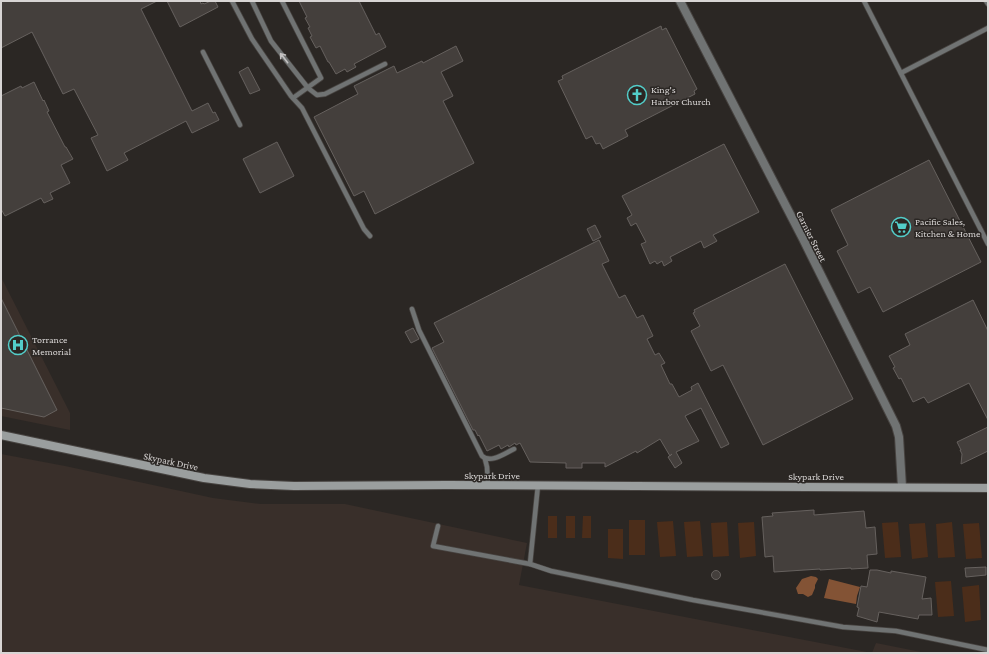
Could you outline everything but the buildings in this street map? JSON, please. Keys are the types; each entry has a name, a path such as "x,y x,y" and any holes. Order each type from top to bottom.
{"main road":[{"name":"Skypark Drive","path":"1,435 204,478 250,484 294,486 538,485 988,488"}],"street":[{"name":"Garnier Street","path":"680,1 803,239 896,426 902,487"}],"lane":[{"path":"232,1 252,39 293,98 302,108 364,229 370,236"},
{"path":"252,1 271,41 308,88 317,95 325,94 385,64"},
{"path":"282,1 320,76 320,80 293,98"},
{"path":"864,1 988,244"},
{"path":"901,74 988,28"},
{"path":"203,52 240,125"},
{"path":"412,309 419,330 482,456 485,459 488,485"},
{"path":"485,459 490,460 514,449"},
{"path":"530,564 538,485"},
{"path":"438,526 433,546 530,564 551,571 693,600 843,627 896,631 988,650"}],"shaded area":[{"name":"Torrance Memorial","path":"1,277 70,413 70,430 1,416"},
{"path":"1,454 65,466 213,498 261,504 345,504 527,543 519,585 872,653 1,653"},
{"path":"548,516 557,516 557,538 548,538"},
{"path":"566,516 575,516 575,538 566,538"},
{"path":"583,516 591,516 591,538 582,538"},
{"path":"629,520 645,520 645,555 629,555"},
{"path":"673,521 676,556 660,557 657,522"},
{"path":"700,521 703,556 687,557 684,522"},
{"path":"727,522 729,556 713,557 711,523"},
{"path":"754,522 756,556 740,558 738,523"},
{"path":"898,522 901,557 885,558 882,523"},
{"path":"952,522 955,557 938,558 936,524"},
{"path":"925,523 928,557 912,559 909,524"},
{"path":"979,523 982,558 966,559 963,524"},
{"path":"608,529 623,529 623,559 608,558"},
{"path":"811,576 818,579 812,595 808,597 803,594 798,594 796,588 802,579"},
{"path":"829,579 860,587 856,604 824,598"},
{"path":"951,581 954,616 938,617 935,582"},
{"path":"979,585 981,620 965,622 962,587"},
{"path":"876,643 926,653 872,653"}],"place":[{"name":"King's Harbor Church","path":"637,95"},
{"name":"Pacific Sales, Kitchen & Home","path":"901,227"},
{"name":"Torrance Memorial","path":"18,345"}]}
